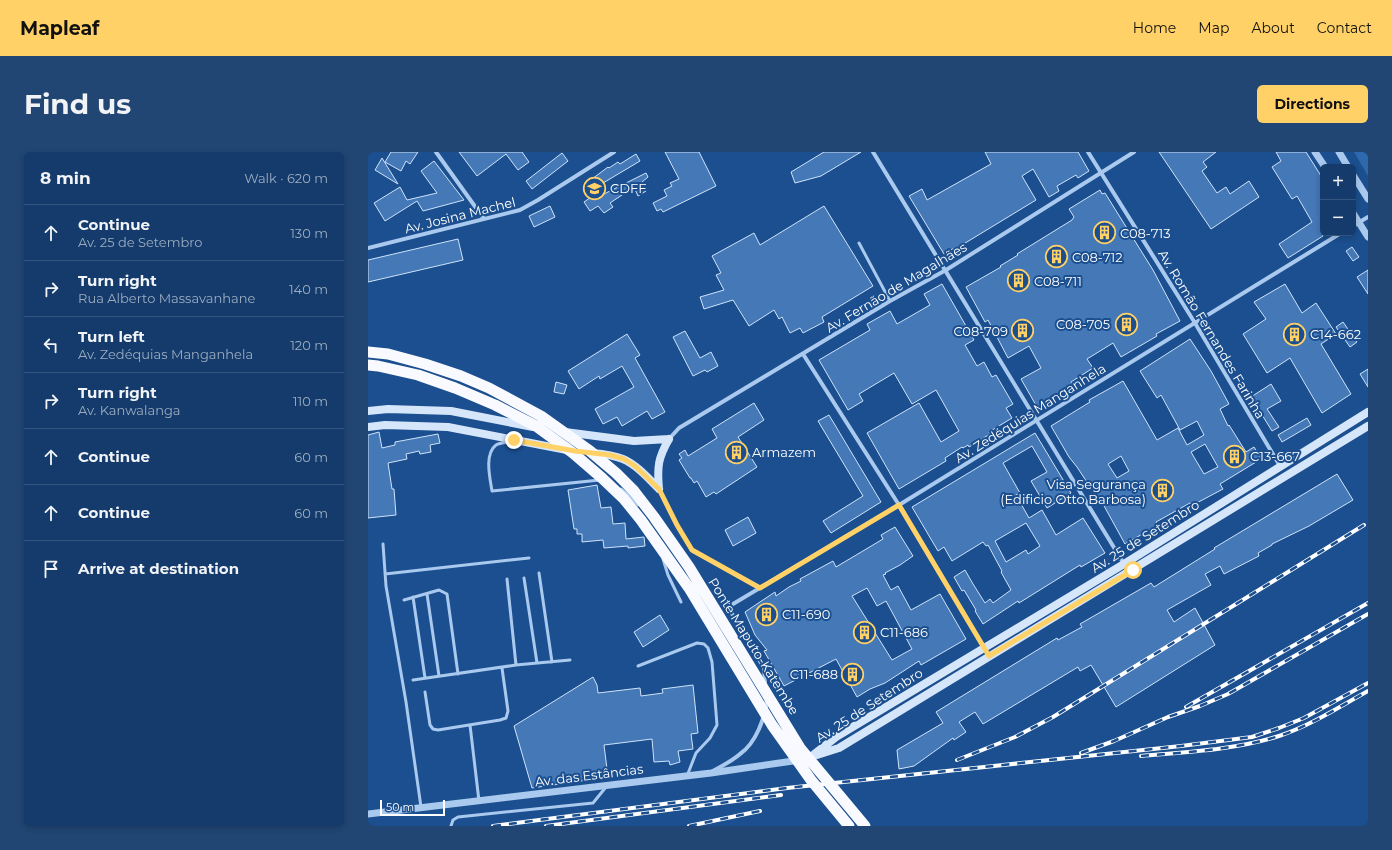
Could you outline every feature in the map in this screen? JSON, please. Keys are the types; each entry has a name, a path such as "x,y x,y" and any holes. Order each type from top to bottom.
{"highway":[{"name":"Ponte Maputo-Katembe","path":"368,352 388,354 425,364 461,376 489,388 541,416 590,451 616,473 634,491 689,567 800,748 865,826"},
{"name":"Ponte Maputo-Katembe","path":"368,365 418,375 495,405 536,426 573,453 602,478 641,520 689,588 772,725 811,780 849,826"}],"main road":[{"path":"368,411 388,409 451,411 519,425 607,438 634,441 669,439"},
{"name":"Av. 25 de Setembro","path":"812,756 836,737 1124,564 1368,412"},
{"path":"368,427 385,425 448,427 575,451 610,455 624,459 635,466 659,489"},
{"name":"Av. 25 de Setembro","path":"812,756 839,748 1368,426"},
{"path":"659,489 659,462 661,453 669,439"}],"street":[{"path":"436,152 484,219"},
{"name":"Av. Josina Machel","path":"368,248 520,210 614,152"},
{"path":"872,152 946,270 1036,421 1124,564"},
{"name":"Av. Romão Fernandes Farinha","path":"1088,152 1195,323 1280,466"},
{"name":"Av. Fernão de Magalhães","path":"669,439 679,428 890,301 946,270 1134,152"},
{"path":"1315,152 1323,164"},
{"path":"1339,152 1346,164"},
{"path":"1356,180 1368,199"},
{"path":"1368,217 1356,224 1368,237"},
{"name":"Av. Zedéquias Manganhela","path":"711,773 740,754 749,746 764,715 767,700 764,668 728,607 899,505 1337,236"},
{"path":"803,354 899,505 989,656"},
{"path":"659,489 677,525 692,550 760,588"},
{"name":"Av. das Estâncias","path":"368,814 711,773 797,761 812,756"}],"lane":[{"path":"859,243 890,301"},
{"path":"514,440 497,444 491,451 489,459 492,491 606,479 629,495 639,506"},
{"path":"654,532 668,576 681,602"},
{"path":"383,544 386,586 406,702 421,807"},
{"path":"385,574 529,558"},
{"path":"539,573 552,662"},
{"path":"524,578 537,663"},
{"path":"506,579 516,665"},
{"path":"404,600 439,590 447,594 458,674"},
{"path":"428,594 439,676"},
{"path":"413,597 425,678"},
{"path":"638,666 697,643 704,644 708,648 712,662 717,725 710,738 696,753 687,776"},
{"path":"413,680 516,665 570,660"},
{"path":"425,692 430,725 433,729 438,730 500,720 506,718 508,711 502,668"},
{"path":"470,725 480,801"},
{"path":"451,826 453,820 458,817 593,803 607,785"}],"shaded area":[{"path":"1354,152 1368,152 1368,176"}],"building":[{"path":"391,152 418,152 410,164 406,161 401,171 385,162"},
{"path":"459,152 522,152 529,162 518,170 506,154 477,176"},
{"path":"665,152 699,152 716,186 663,212 661,209 657,211 653,203 667,196 664,190 672,186 670,183 679,179"},
{"path":"824,152 861,152 821,176 795,183 791,172"},
{"path":"985,152 1078,152 1089,171 1078,178 1076,175 1057,186 1059,191 1049,197 1033,169 1022,176 1036,200 957,248 956,247 944,254 909,196 922,189 927,200 991,164"},
{"path":"1159,152 1216,152 1203,162 1207,167 1202,171 1217,193 1226,187 1230,194 1249,181 1259,197 1211,229"},
{"path":"1276,152 1306,152 1320,174 1320,236 1323,236 1288,258 1279,244 1312,222 1297,196 1292,199 1272,167 1281,161"},
{"path":"562,153 568,161 532,189 526,181"},
{"path":"636,154 640,161 588,192 584,185 608,167 609,168 618,162 620,164"},
{"path":"382,158 398,184 375,170"},
{"path":"434,161 464,200 423,211 417,201 385,221 374,203 400,187 407,200 437,193 421,171"},
{"path":"646,173 648,177 642,182 646,191 638,196 634,187 610,203 613,207 604,213 598,206 590,211 584,202 594,195 596,198"},
{"path":"1100,190 1102,194 1105,193 1153,270 1180,321 1156,334 1157,336 1121,357 1113,343 1087,359 1093,368 1071,382 1073,386 1037,407 1021,379 1041,368 1029,346 1008,358 988,320 985,322 966,287 1001,267 1000,266 1018,255 1017,254 1072,220 1074,217 1069,209"},
{"path":"550,206 555,217 534,227 529,216"},
{"path":"824,206 873,286 822,317 824,322 803,333 800,328 790,333 782,317 779,319 774,310 749,326 733,300 704,309 700,297 724,290 716,275 721,273 712,256 754,233 760,245"},
{"path":"458,239 463,260 368,282 368,260"},
{"path":"1352,247 1359,257 1353,261 1346,251"},
{"path":"1368,270 1368,294 1357,277"},
{"path":"942,284 974,340 965,345 977,366 984,362 992,377 996,375 1013,404 1006,408 1012,418 989,432 990,434 969,447 968,445 963,448 962,447 945,458 946,461 899,489 867,433 919,403 941,442 959,431 936,390 912,404 894,373 859,394 863,401 848,410 819,360 870,330 867,324 890,311 897,324 930,305 924,294"},
{"path":"1285,284 1302,313 1316,303 1336,334 1321,344 1351,394 1322,413 1290,358 1267,373 1243,334 1266,319 1254,302"},
{"path":"1343,322 1357,342 1350,347 1336,327"},
{"path":"685,331 700,358 711,352 718,366 707,372 705,370 693,376 673,337"},
{"path":"627,334 640,355 635,358 665,412 652,419 647,411 622,426 617,417 603,424 595,409 634,387 622,366 600,379 599,376 579,389 568,371"},
{"path":"1190,339 1211,371 1229,404 1220,409 1228,426 1229,425 1246,452 1254,447 1261,459 1220,484 1223,489 1191,506 1190,503 1156,522 1158,525 1125,544 1103,504 1102,505 1069,457 1051,426 1090,402 1089,400 1123,381 1157,440 1178,428 1187,445 1204,435 1197,421 1180,430 1161,395 1157,398 1140,371","holes":["1205,444 1218,467 1204,474 1191,452","1121,456 1129,471 1117,478 1108,464"]},
{"path":"1368,369 1368,387 1360,374"},
{"path":"556,382 567,385 564,394 554,392"},
{"path":"1271,384 1281,401 1267,409 1279,427 1272,431 1251,397"},
{"path":"754,403 764,420 738,437 757,467 716,494 714,492 706,497 697,481 694,483 690,478 679,460 682,458 679,454 685,450 688,456 717,438 712,429"},
{"path":"829,415 881,502 831,533 823,521 863,496 818,421"},
{"path":"1307,418 1311,425 1282,442 1278,435"},
{"path":"379,432 382,448 395,445 395,442 438,434 440,443 430,445 431,452 420,454 419,451 406,454 407,459 388,463 392,489 394,489 396,515 368,518 368,435"},
{"path":"1035,433 1071,493 1047,508 1031,481 1047,472 1032,446 1003,463 1020,493 1016,495 1029,518 1042,510 1056,535 1083,518 1105,553 1081,567 1080,565 1019,603 1018,601 983,624 964,590 962,591 954,577 965,570 985,603 990,599 993,603 1011,590 988,545 986,546 983,542 952,561 944,547 938,551 912,507","holes":["1026,523 1040,546 1028,554 1026,550 1006,562 995,541"]},
{"path":"1337,474 1353,500 1309,526 1272,544 1258,553 1259,556 1224,574 1220,566 1205,574 1211,585 1167,610 1174,622 1195,608 1215,645 1116,707 1091,665 1080,671 1078,667 983,724 975,712 959,722 966,732 954,740 953,738 914,766 899,769 897,750 943,723 936,712 1057,638 1058,640 1082,627 1080,624 1151,583 1154,587 1215,549 1214,548"},
{"path":"597,485 601,508 611,507 613,524 625,523 626,539 644,537 645,546 604,548 603,540 582,542 582,534 577,534 577,529 574,529 568,490"},
{"path":"748,517 756,533 733,546 725,530"},
{"path":"895,527 913,556 883,575 891,590 898,586 911,610 940,594 966,639 921,665 919,661 885,683 870,689 857,697 836,659 784,686 764,651 767,650 755,635 745,612 775,592 776,596 801,581 800,579 833,561 836,567 883,539 881,535","holes":["867,588 877,606 886,601 912,649 892,660 852,596"]},
{"path":"660,615 669,630 643,647 634,632"},
{"path":"593,677 597,685 598,693 640,688 641,696 663,693 662,689 693,685 698,733 691,734 693,749 678,751 680,762 670,765 669,761 654,762 652,739 604,745 608,777 532,788 514,726"}],"railway":[{"path":"957,760 1015,737 1053,717 1364,525"},
{"path":"1186,707 1368,603"},
{"path":"1081,753 1228,694 1368,614"},
{"path":"493,826 787,788 1181,746 1252,737 1304,718 1368,683"},
{"path":"1141,756 1193,752 1262,741 1291,732 1313,722 1368,691"},
{"path":"546,826 781,795"},
{"path":"689,826 760,811"}],"place":[{"name":"CDFF","path":"594,188"},
{"name":"C08-713","path":"1105,233"},
{"name":"C08-712","path":"1056,257"},
{"name":"C08-711","path":"1019,281"},
{"name":"C08-705","path":"1126,324"},
{"name":"C08-709","path":"1023,331"},
{"name":"C14-662","path":"1295,334"},
{"name":"Armazem","path":"737,452"},
{"name":"C13-667","path":"1235,456"},
{"name":"Visa Segurança (Edificio Otto Barbosa)","path":"1162,491"},
{"name":"C11-690","path":"766,614"},
{"name":"C11-686","path":"865,632"},
{"name":"C11-688","path":"853,674"}],"route":[{"path":"514,440 575,451 610,455 624,459 635,466 659,489 677,525 692,550 760,588 899,505 989,656 1133,570"}]}
